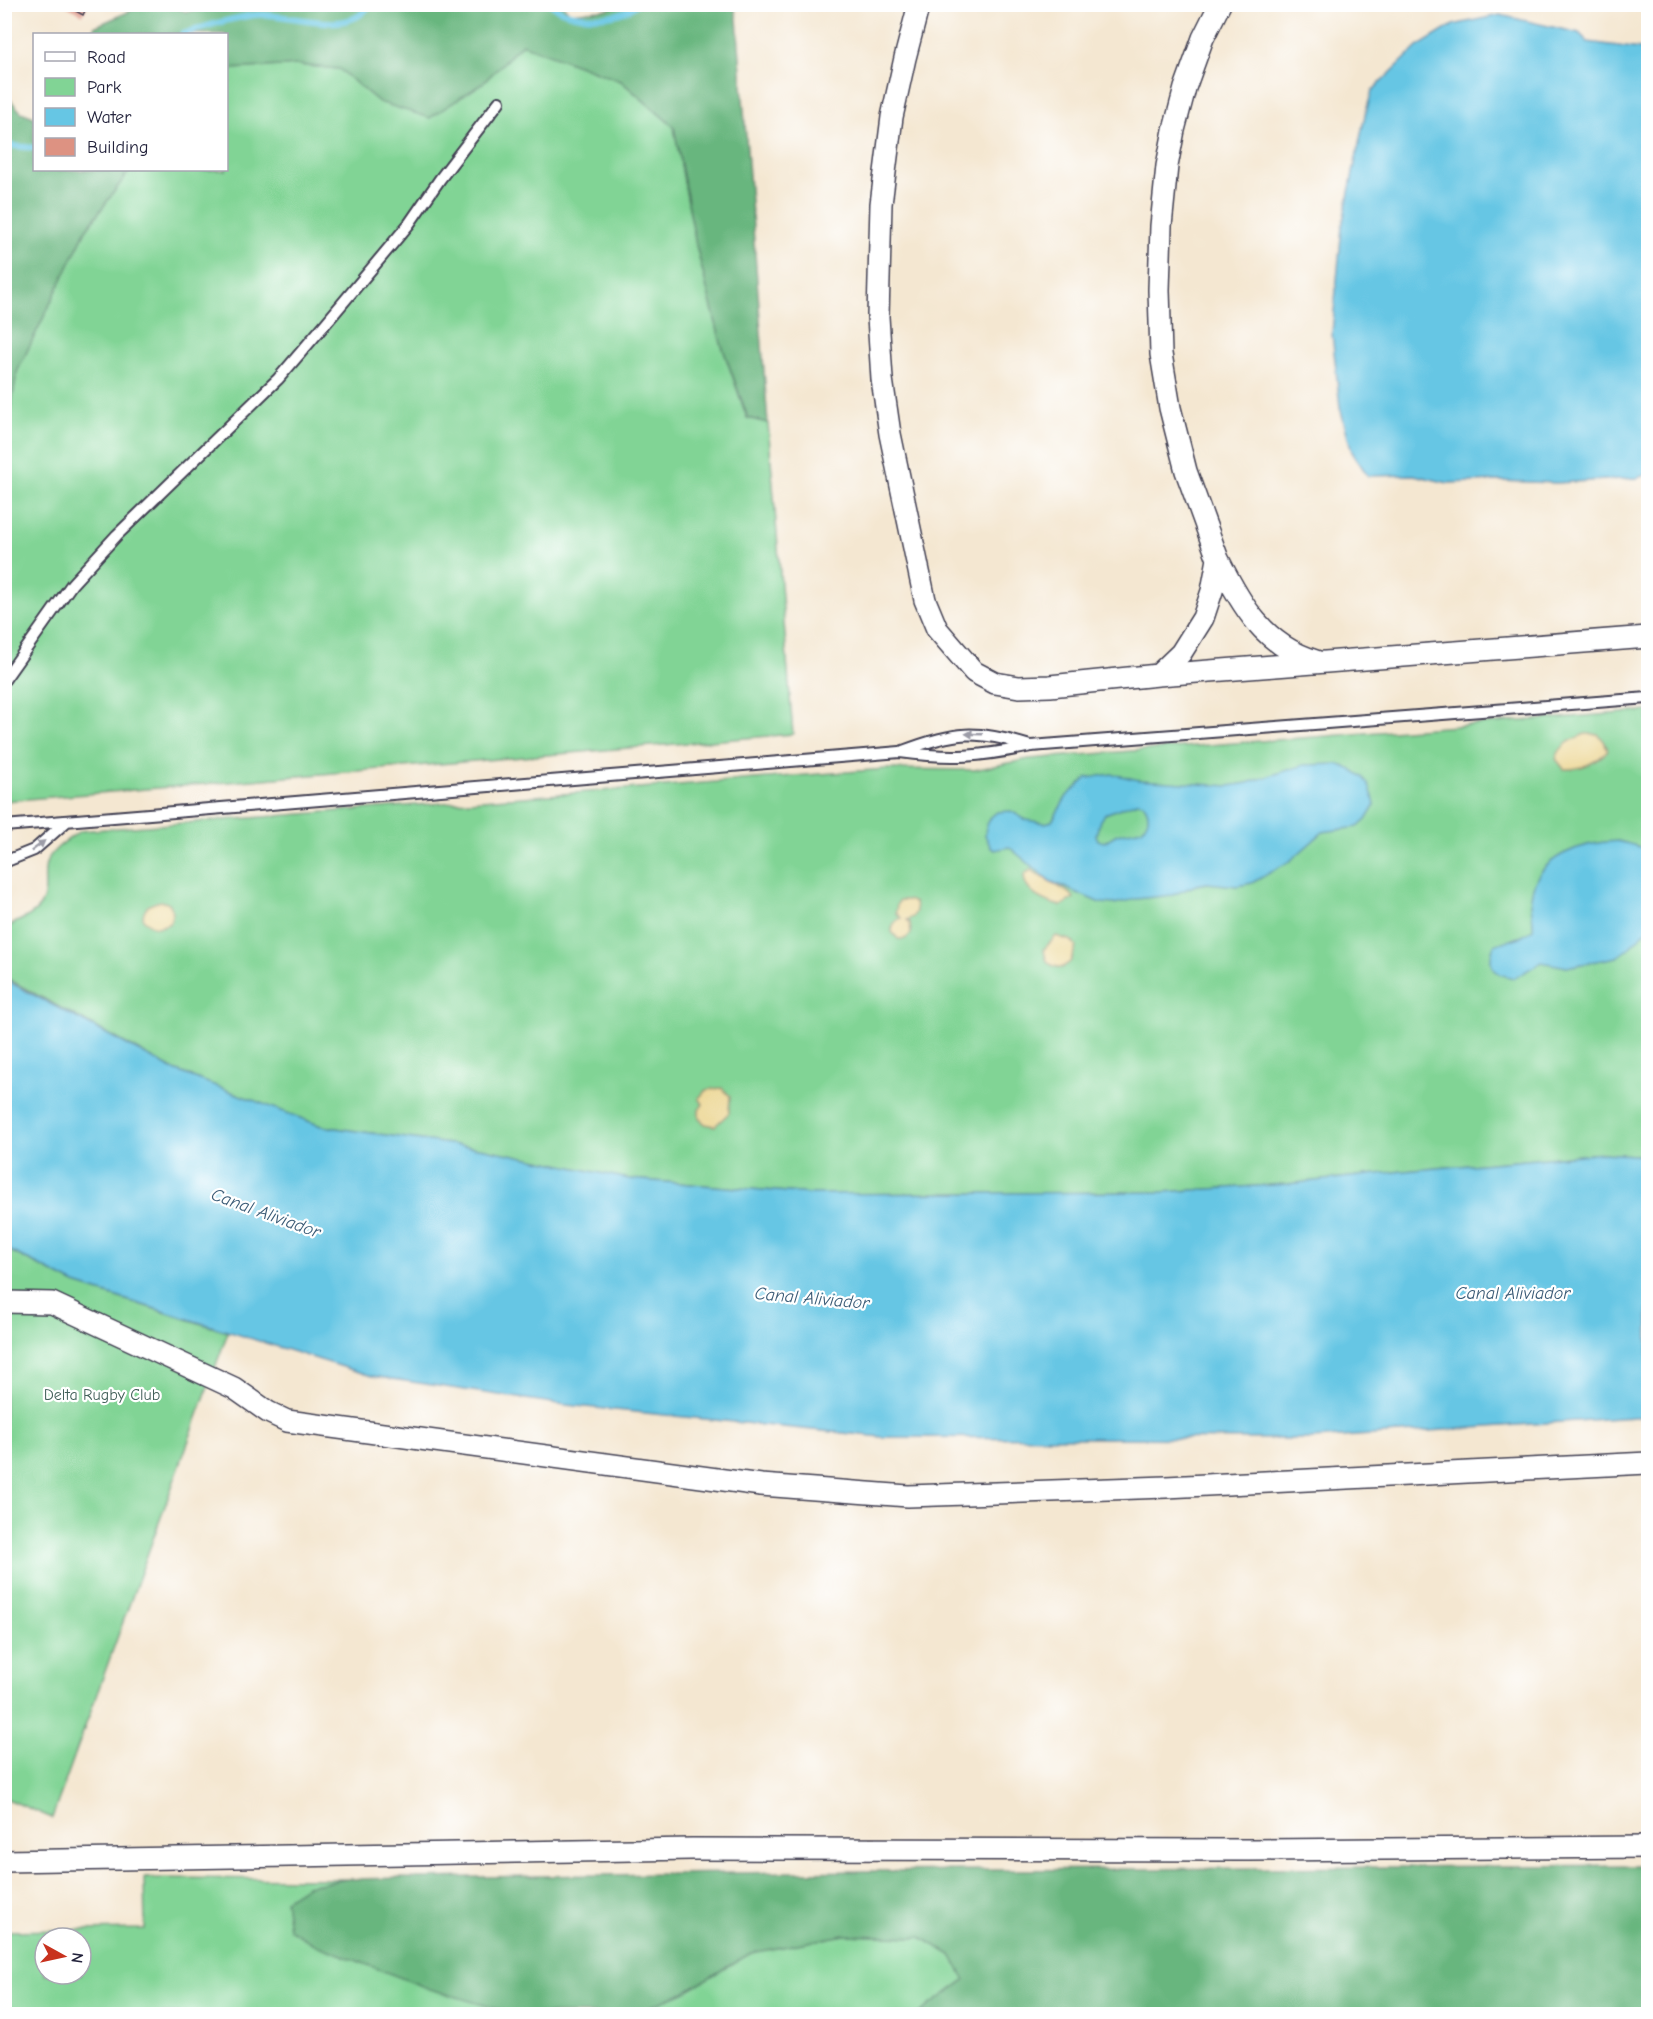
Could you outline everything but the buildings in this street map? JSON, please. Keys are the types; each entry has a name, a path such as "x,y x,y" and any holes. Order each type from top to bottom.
{"street":[{"path":"919,4 892,117 881,204 878,317 882,379 890,434 925,600 937,629 974,672 995,683 1019,687 1050,686 1158,675 1648,637"},
{"path":"1220,4 1203,38 1185,88 1167,166 1161,226 1159,290 1161,354 1170,408 1186,471 1218,559 1238,598 1253,619 1271,637 1300,656 1323,663"},
{"path":"1158,675 1181,653 1203,618 1212,591 1218,559"},
{"path":"4,1302 52,1302 234,1388 268,1412 287,1421 761,1485 908,1496 1166,1487 1648,1463"},
{"path":"4,1861 692,1849 1249,1850 1648,1847"}],"lane":[{"path":"4,680 72,584 117,535 278,379 409,224 440,179 500,102"},
{"path":"4,826 900,752 938,757 991,755 1031,746 1648,698"},
{"path":"900,752 937,738 967,733 1004,738 1031,746"},
{"path":"4,862 33,850 67,821"}],"green space":[{"path":"146,4 171,5 186,12 228,4 562,4 570,13 609,9 614,5 734,5 737,19 768,423 748,418 721,343 696,245 674,127 621,81 522,44 483,83 430,118 379,102 339,69 298,65 228,70 228,33 95,33 94,27"},
{"path":"522,44 621,81 674,127 696,245 721,343 747,418 768,423 793,734 5,801 4,421 10,413 17,372 86,230 129,171 228,171 228,70 230,69 298,65 339,69 379,102 483,83"},
{"path":"5,94 21,112 33,117 33,171 129,171 86,230 17,372 10,413 5,421"},
{"path":"1648,711 1648,1156 1603,1153 1288,1184 1163,1192 811,1194 629,1179 485,1149 321,1126 174,1070 8,979 5,974 4,930 32,914 40,906 45,891 45,870 48,859 60,845 80,831 886,769 974,770 1029,759"},
{"name":"Delta Rugby Club","path":"4,1248 75,1284 228,1332 52,1818 5,1798"},
{"path":"1648,1865 1648,2014 918,2014 965,1980 951,1955 921,1937 844,1935 751,1953 684,1992 634,2014 514,2014 430,1989 316,1945 289,1929 285,1900 307,1886 348,1879 863,1871"},
{"path":"144,1878 348,1879 307,1886 490,2006 514,2014 5,2014 4,1931 33,1931 33,1986 93,1986 93,1930 145,1929"},
{"path":"844,1935 921,1937 951,1955 966,1979 918,2014 634,2014 684,1992 751,1953"}],"sand":[{"path":"1585,734 1598,734 1608,750 1588,764 1564,769 1556,759 1560,750"},
{"path":"1031,870 1074,898 1061,906 1036,896 1025,881 1024,874"},
{"path":"900,900 915,903 916,911 913,917 907,920 910,922 911,934 905,939 898,939 892,932 892,927 901,918 896,913"},
{"path":"161,901 170,904 173,912 170,923 159,927 152,926 143,919 144,911 150,905"},
{"path":"1056,936 1072,941 1076,947 1070,962 1062,968 1048,963 1044,949"},
{"path":"722,1088 730,1096 729,1113 715,1126 705,1124 699,1118 699,1110 703,1104 699,1098 706,1090"}],"water":[{"path":"1500,15 1579,33 1588,42 1648,50 1648,474 1637,478 1557,483 1498,481 1448,483 1414,475 1368,476 1352,452 1340,407 1332,333 1342,226 1372,91 1417,47 1453,25"},
{"path":"1337,764 1352,770 1367,783 1375,805 1366,820 1358,827 1323,832 1290,861 1252,883 1237,886 1207,883 1173,895 1114,904 1100,903 1050,881 1009,847 995,850 991,848 985,835 991,817 997,812 1011,811 1026,820 1045,823 1052,821 1067,796 1087,778 1112,774 1139,780 1229,786 1247,783 1304,765","holes":["1137,802 1143,803 1148,816 1142,829 1117,834 1104,842 1098,840 1096,835 1100,820 1105,814"]},
{"path":"1618,841 1648,849 1648,929 1617,957 1567,967 1541,962 1515,978 1497,972 1491,964 1494,945 1519,937 1533,929 1531,897 1542,871 1551,862 1576,848"},
{"name":"Canal Aliviador","path":"4,979 174,1070 321,1126 485,1149 629,1179 811,1194 1163,1192 1288,1184 1603,1153 1648,1156 1648,1416 1312,1439 882,1437 566,1405 372,1376 75,1284 5,1248"}],"waterway":[{"path":"186,33 255,15 317,22 348,20 360,15 370,4"},
{"path":"551,4 558,10 569,14 594,17 619,14 636,4"},
{"path":"4,145 33,148"}]}
